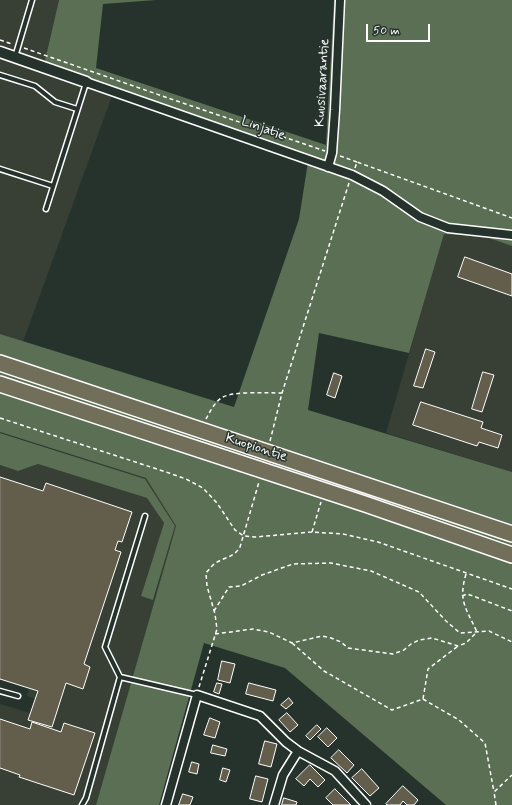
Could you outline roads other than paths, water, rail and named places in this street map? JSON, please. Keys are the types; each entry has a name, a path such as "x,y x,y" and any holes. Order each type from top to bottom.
{"highway":[{"name":"Kuopiontie","path":"0,363 512,534"},
{"name":"Kuopiontie","path":"0,384 512,554"}],"street":[{"name":"Kuusivaarantie","path":"328,167 332,153 340,0"},
{"name":"Linjatie","path":"0,52 352,175 383,191 420,217 448,228 512,235"},
{"path":"166,805 197,695 260,716 286,742 298,751 335,771 366,805"},
{"path":"274,805 283,775 298,751"}],"lane":[{"path":"15,57 32,0"},
{"path":"0,74 35,86 55,102 77,109"},
{"path":"46,209 86,82"},
{"path":"0,169 53,186"},
{"path":"82,805 86,798 120,677 106,648 145,516"},
{"path":"120,677 197,695"},
{"path":"0,691 18,696"}]}
